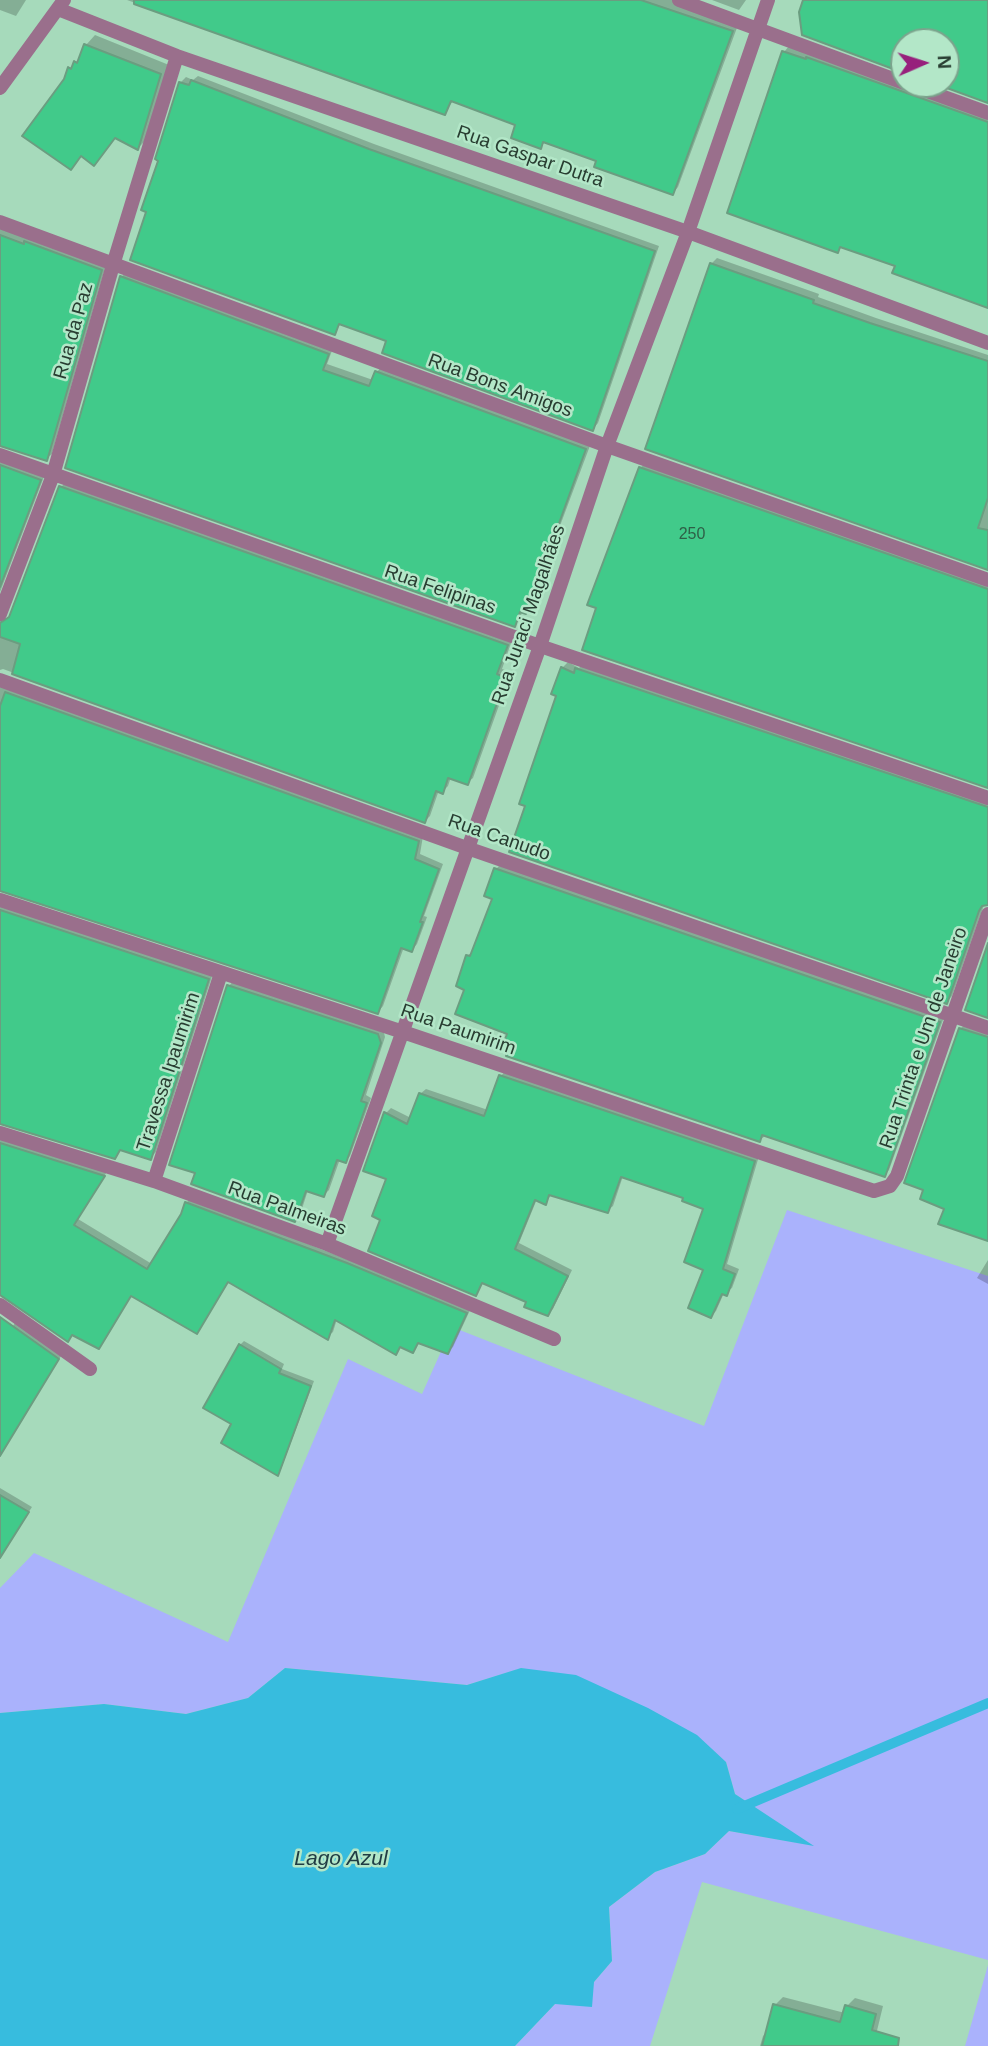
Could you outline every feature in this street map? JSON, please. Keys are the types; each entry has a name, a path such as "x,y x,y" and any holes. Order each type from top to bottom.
{"street":[{"path":"679,0 890,77"},
{"name":"Rua Juraci Magalhães","path":"327,1244 540,646 607,446 688,232 768,0"},
{"path":"0,88 61,4"},
{"name":"Rua Gaspar Dutra","path":"61,4 177,56 688,232 988,343"},
{"name":"Rua da Paz","path":"0,614 53,475 177,56"},
{"path":"947,98 988,113"},
{"name":"Rua Bons Amigos","path":"0,222 607,446 988,580"},
{"name":"Rua Felipinas","path":"0,455 540,646 988,798"},
{"name":"Rua Canudo","path":"0,680 467,848 988,1028"},
{"name":"Rua Paumirim","path":"0,900 403,1032 864,1189 883,1189 890,1186 897,1175"},
{"name":"Rua Trinta e Um de Janeiro","path":"897,1175 988,914"},
{"name":"Travessa Ipaumirim","path":"153,1181 221,974"},
{"name":"Rua Palmeiras","path":"0,1133 153,1181 327,1244 554,1339"},
{"path":"0,1305 90,1369"}],"shaded area":[{"path":"787,1210 988,1276 988,1960 702,1882 650,2046 515,2046 555,2004 594,1982 612,1961 609,1907 655,1872 705,1854 729,1831 811,1845 735,1794 726,1762 522,1668 467,1685 285,1668 248,1698 186,1714 104,1704 0,1713 0,1588 34,1553 228,1642 348,1359 422,1394 452,1327 704,1426"},
{"path":"988,1965 988,2046 965,2046"}],"water":[{"name":"Lago Azul","path":"285,1668 467,1685 521,1668 576,1675 648,1708 697,1735 726,1762 735,1794 814,1846 729,1831 705,1854 655,1872 609,1907 612,1961 594,1982 592,2007 555,2004 515,2046 0,2046 0,1713 104,1704 186,1714 248,1698"}],"building":[{"path":"134,0 641,0 733,31 673,195 594,167 596,161 543,142 541,149 511,138 515,125 451,101 445,115 134,4"},
{"path":"803,0 988,0 988,103 960,93 960,28 890,28 890,68 802,35 799,12"},
{"path":"84,44 161,74 138,150 115,138 94,166 81,156 71,170 22,136 64,79 68,67 71,69 74,61 77,63"},
{"path":"782,51 890,87 890,98 921,98 988,122 988,308 892,273 895,266 840,247 838,253 727,213"},
{"path":"191,80 369,149 655,251 593,431 382,353 386,341 339,324 335,335 130,260 146,212 141,210 158,161 155,159 179,82 189,85"},
{"path":"0,235 24,244 24,241 102,270 47,461 0,446"},
{"path":"710,263 814,300 813,303 988,361 988,498 978,528 988,530 988,570 645,449"},
{"path":"120,276 329,354 323,370 369,386 375,371 586,449 526,614 520,612 515,627 65,468"},
{"path":"0,465 41,480 0,587"},
{"path":"639,467 988,589 988,788 582,650 596,608 587,605"},
{"path":"59,486 508,645 497,674 506,678 468,785 448,778 443,794 436,791 425,823 12,674 20,644 0,637 0,623 9,617"},
{"path":"561,667 574,673 575,668 988,807 988,905 982,906 979,911 947,1004 509,852 525,806 519,804 556,696 551,694"},
{"path":"5,692 419,841 415,859 439,869 412,952 401,948 378,1014 0,891 0,706"},
{"path":"494,868 940,1022 885,1177 762,1135 760,1142 506,1056 508,1049 502,1047 507,1034 455,1014 464,990 456,986 466,955 470,956 492,899 484,896"},
{"path":"0,910 209,979 151,1160 120,1150 115,1159 0,1124"},
{"path":"988,943 988,1018 965,1010"},
{"path":"227,985 378,1034 381,1043 361,1101 367,1103 346,1163 337,1160 324,1197 306,1191 295,1222 191,1184 195,1173 169,1165"},
{"path":"959,1028 988,1037 988,1241 938,1224 944,1209 920,1199 923,1190 904,1183"},
{"path":"499,1075 755,1161 723,1269 735,1274 727,1296 722,1294 711,1318 688,1308 703,1270 684,1262 703,1209 682,1201 683,1198 621,1177 608,1213 549,1195 546,1205 535,1200 515,1249 568,1276 548,1316 524,1307 526,1302 482,1283 476,1296 368,1251 380,1220 372,1216 386,1179 363,1171 384,1112 407,1124 419,1093 484,1116"},
{"path":"0,1143 105,1176 74,1225 147,1269 181,1214 185,1202 347,1263 467,1313 448,1354 418,1343 413,1353 400,1347 396,1355 335,1320 328,1340 228,1282 197,1334 131,1296 99,1349 72,1335 68,1342 0,1295"},
{"path":"0,1317 59,1359 0,1456"},
{"path":"239,1344 281,1369 279,1373 311,1386 278,1476 221,1443 231,1424 203,1408"},
{"path":"0,1495 29,1512 0,1558"},
{"path":"773,2004 840,2022 845,2005 876,2014 872,2030 899,2038 898,2046 762,2046"}],"waterway":[{"path":"737,1809 988,1703"}]}
